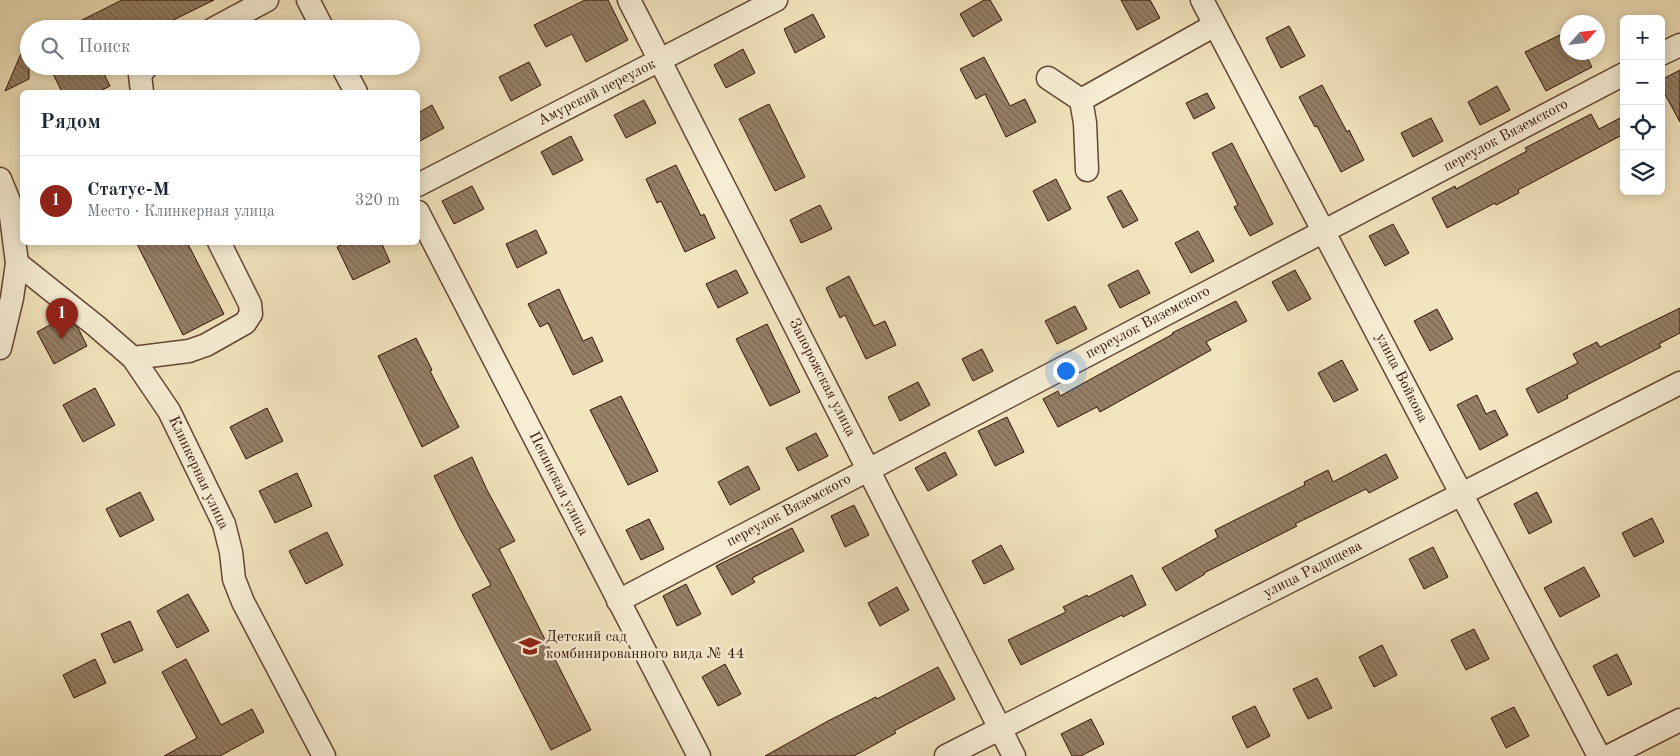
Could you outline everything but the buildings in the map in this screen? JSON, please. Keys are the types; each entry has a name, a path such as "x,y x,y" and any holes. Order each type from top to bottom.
{"street":[{"path":"230,20 267,0"},
{"path":"308,0 318,20"},
{"name":"Запорожская улица","path":"629,0 1014,756"},
{"name":"Амурский переулок","path":"420,184 776,0"},
{"name":"улица Войкова","path":"1202,0 1325,231 1599,756"},
{"path":"1080,100 1215,24"},
{"path":"1665,52 1680,45"},
{"path":"140,75 142,90"},
{"path":"347,75 355,90"},
{"name":"переулок Вяземского","path":"618,600 1620,76"},
{"path":"1048,78 1080,100 1085,123 1087,170"},
{"path":"0,179 9,201 17,263 6,299 0,348"},
{"name":"Пекинская улица","path":"420,216 699,756"},
{"path":"133,358 189,351 206,345 246,323 251,314 250,304 220,245"},
{"name":"Клинкерная улица","path":"17,263 133,358 169,411 224,524 231,552 234,579 243,602 324,756"},
{"name":"улица Радищева","path":"946,756 1680,383"},
{"path":"1609,756 1680,720"}],"place":[{"name":"Статус-М","path":"62,339"},
{"name":"Детский сад комбинированного вида № 44","path":"530,646"}]}
